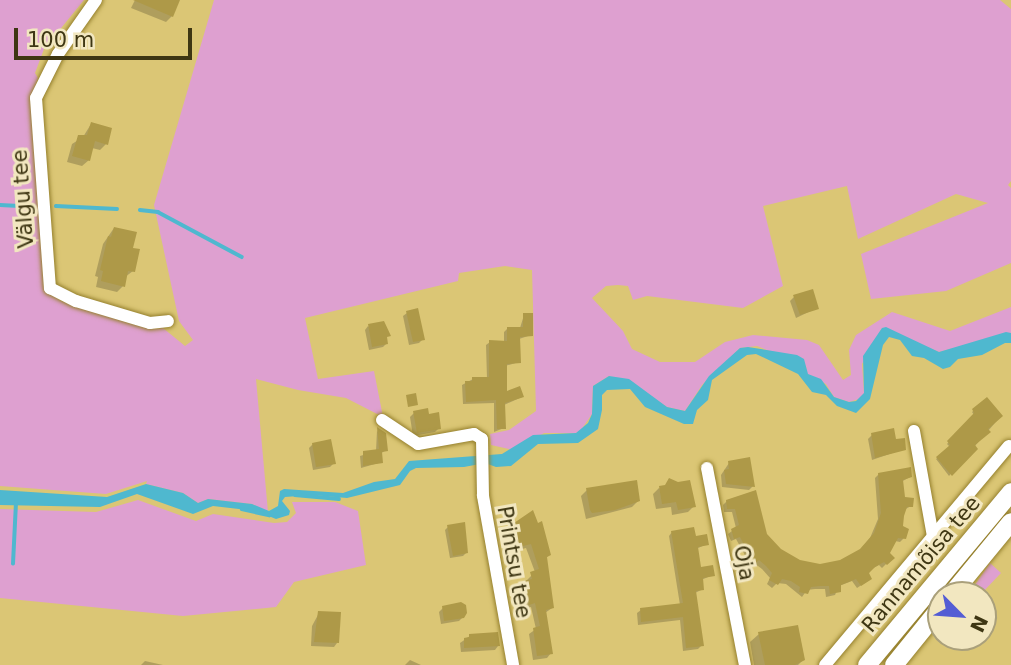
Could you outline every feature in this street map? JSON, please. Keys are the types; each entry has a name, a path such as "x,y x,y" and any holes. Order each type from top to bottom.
{"main road":[{"name":"Rannamõisa tee","path":"872,659 1011,492"},
{"name":"Rannamõisa tee","path":"963,581 1011,522"},
{"name":"Rannamõisa tee","path":"893,665 927,624"}],"street":[{"name":"Välgu tee","path":"96,0 58,54 36,98 50,288 76,300 150,323 168,321"},
{"name":"Printsu tee","path":"382,420 418,443 474,434 482,439 483,496 513,665"},
{"path":"914,431 933,537"},
{"path":"825,665 1009,446"},
{"name":"Oja","path":"707,468 745,665"},
{"path":"872,659 893,665"}],"shaded area":[{"path":"0,0 84,0 44,49 35,73 38,78 31,98 46,290 61,301 151,329 163,328 185,346 193,340 179,321 154,205 214,0 1000,0 1011,9 1011,181 1008,185 1011,188 1011,263 946,291 871,299 861,254 988,203 956,194 858,239 847,186 763,206 783,286 743,308 647,296 633,300 628,286 618,285 606,286 592,298 623,331 632,349 660,362 695,362 725,342 753,335 807,340 819,345 843,380 851,375 849,350 856,335 892,312 950,331 1011,307 1011,333 939,352 882,328 862,364 862,398 849,402 834,397 826,384 807,374 806,366 757,346 740,348 702,385 685,411 667,407 641,390 609,376 593,386 592,414 581,430 576,433 544,433 513,450 491,445 490,434 509,430 536,411 532,270 505,266 459,273 458,281 305,318 318,379 374,371 383,417 346,398 256,379 268,512 252,504 208,499 198,503 183,493 146,484 147,481 106,494 0,486"},
{"path":"138,500 196,521 213,514 274,523 287,522 296,513 292,502 335,502 358,511 366,565 294,582 276,607 183,616 0,598 0,509 96,512"},
{"path":"990,563 1001,573 993,581 978,581"}],"water":[{"path":"886,327 939,352 1006,332 1011,333 1011,343 1005,343 982,355 958,359 950,367 943,369 924,358 912,356 900,340 889,337 883,345 870,399 856,413 837,406 826,395 812,392 798,374 756,354 747,355 712,380 708,400 697,410 693,424 684,424 645,407 630,389 607,390 602,395 598,429 578,443 538,444 511,466 496,467 485,463 464,467 416,468 410,471 400,485 347,498 312,495 285,497 282,501 290,511 289,515 276,519 256,511 213,506 193,514 137,494 100,507 0,505 0,490 107,497 146,484 183,493 198,503 208,499 252,504 269,511 278,506 280,491 284,489 343,493 374,482 395,479 409,461 502,454 533,435 576,433 588,423 592,414 593,386 609,376 629,379 667,407 685,411 709,376 740,348 748,347 797,355 804,359 808,374 821,379 834,397 849,402 856,401 864,393 863,356 882,328"}],"building":[{"path":"133,0 180,0 173,17"},
{"path":"91,122 112,128 108,145 95,141 90,161 72,156 78,135 87,135"},
{"path":"114,227 137,232 133,248 140,249 135,272 128,271 125,287 101,281 103,271 100,270 108,236 111,237"},
{"path":"813,289 819,309 800,315 793,295"},
{"path":"418,308 425,340 413,342 406,311"},
{"path":"523,313 533,313 533,336 520,337 521,363 507,364 507,391 520,386 524,397 505,403 506,429 497,429 496,400 466,402 465,381 472,381 472,377 489,377 489,340 507,341 507,327 523,327"},
{"path":"384,321 391,336 387,337 388,344 372,347 368,324"},
{"path":"416,393 418,405 408,407 406,395"},
{"path":"987,397 1003,416 988,429 991,432 975,445 978,449 952,476 936,457 950,445 947,441 974,413 972,409"},
{"path":"428,408 429,414 439,412 441,429 417,433 413,411"},
{"path":"377,427 386,433 388,451 382,452 383,463 363,466 363,451 379,449"},
{"path":"894,428 896,439 905,438 906,450 875,458 871,433"},
{"path":"331,439 336,464 316,467 312,443"},
{"path":"750,457 755,487 726,484 724,470 729,469 728,461"},
{"path":"911,467 912,477 903,480 905,497 914,498 913,507 907,507 904,516 903,526 909,529 906,539 898,538 890,553 895,558 887,565 884,562 875,567 869,573 872,579 861,586 856,579 841,585 841,592 830,594 829,586 820,586 811,587 808,594 799,592 800,587 791,581 782,579 778,585 769,580 772,573 759,560 752,566 746,558 749,554 740,537 734,539 731,529 739,525 735,509 727,509 726,500 756,490 767,534 781,549 800,560 820,564 840,560 860,549 874,533 881,513 878,473"},
{"path":"669,478 678,482 690,480 696,507 678,510 676,502 662,504 659,486 665,485"},
{"path":"637,480 640,501 615,510 592,513 586,488"},
{"path":"533,510 538,523 542,521 551,555 547,557 554,608 546,610 553,654 537,656 533,628 540,626 535,603 529,605 524,581 532,579 530,572 539,569 531,544 519,547 514,530 514,523"},
{"path":"465,522 468,553 453,556 447,525"},
{"path":"694,527 696,536 707,534 709,545 698,547 701,567 713,565 715,576 703,578 704,590 696,591 704,646 686,648 683,617 641,622 640,608 683,603 671,531"},
{"path":"461,602 466,605 467,613 464,618 444,621 442,606"},
{"path":"318,611 341,612 339,643 314,642"},
{"path":"798,625 805,660 795,665 765,665 758,632"},
{"path":"498,632 500,646 464,648 464,638 469,637 469,634"}],"waterway":[{"path":"0,205 34,207"},
{"path":"56,206 117,209"},
{"path":"140,210 158,212 242,257"},
{"path":"295,495 339,499"},
{"path":"13,564 16,503"},
{"path":"242,509 269,515"}]}
